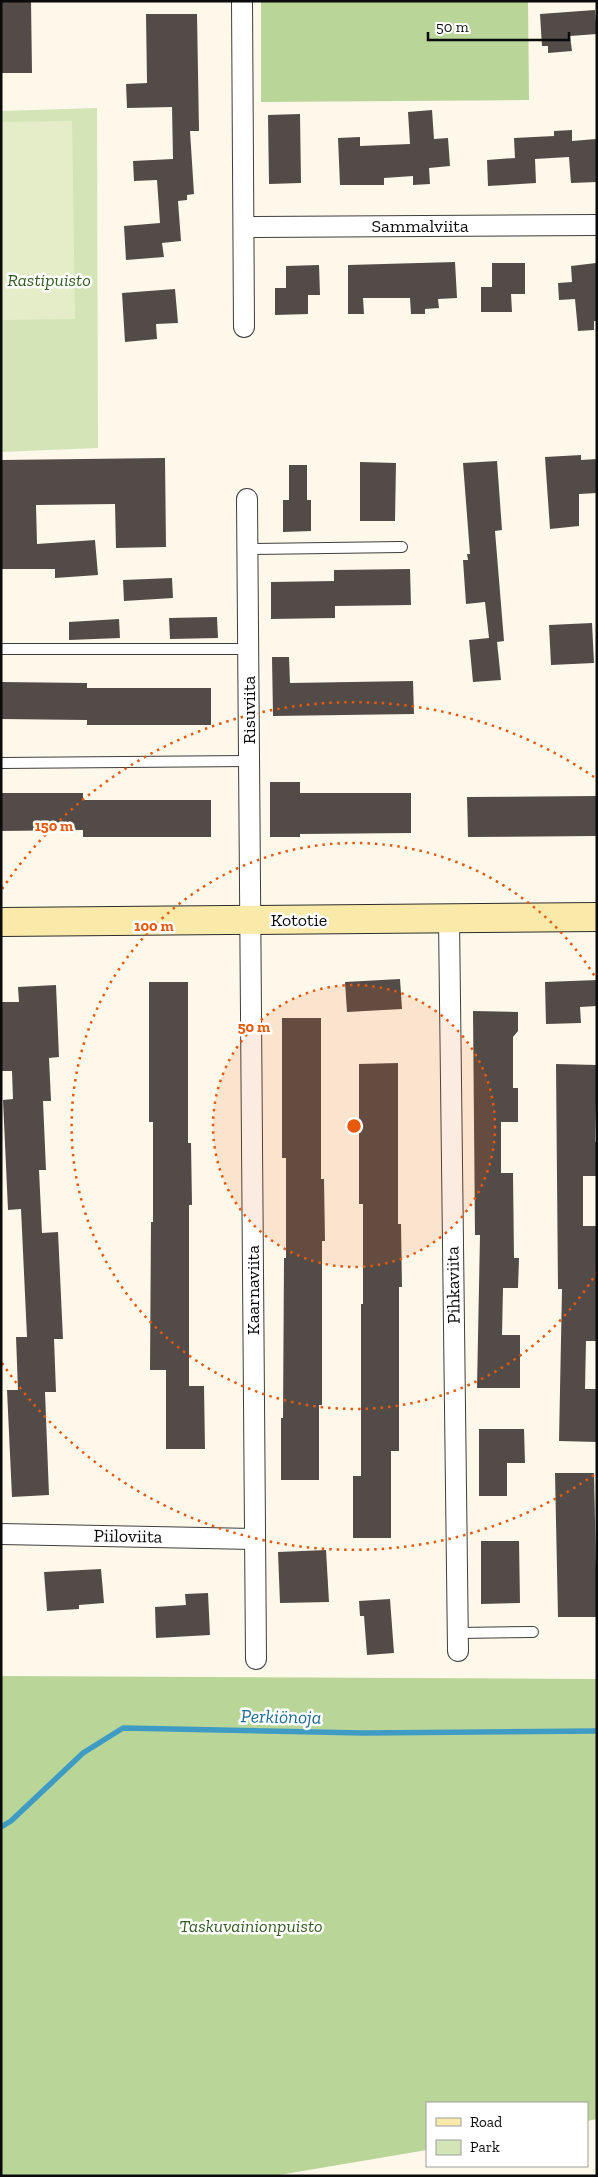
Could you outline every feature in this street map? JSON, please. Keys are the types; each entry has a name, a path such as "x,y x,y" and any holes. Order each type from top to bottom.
{"street":[{"path":"242,1 244,327"},
{"name":"Sammalviita","path":"244,227 597,225"},
{"name":"Risuviita","path":"247,499 251,920"},
{"name":"Kototie","path":"1,922 597,917"},
{"name":"Pihkaviita","path":"449,918 458,1642"},
{"name":"Kaarnaviita","path":"251,920 256,1659"},
{"name":"Piiloviita","path":"1,1534 254,1539"}],"lane":[{"path":"248,549 402,547"},
{"path":"1,649 248,649"},
{"path":"1,763 249,761"},
{"path":"458,1642 534,1632"}],"green space":[{"path":"261,1 528,1 529,100 261,102"},
{"name":"Rastipuisto","path":"97,108 98,448 1,452 1,111"},
{"path":"72,121 75,319 1,320 1,122"},
{"name":"Taskuvainionpuisto","path":"1,1676 597,1679 597,2119 588,2121 588,2102 426,2102 426,2150 273,2176 1,2176"}],"building":[{"path":"1,1 31,1 32,73 1,73"},
{"path":"595,10 597,34 570,36 572,51 548,53 548,46 542,46 540,14"},
{"path":"146,14 197,14 199,131 190,131 194,194 187,195 187,200 178,201 181,241 162,243 164,257 126,260 124,226 160,223 157,180 134,181 133,161 173,159 172,107 127,108 126,84 147,83"},
{"path":"432,110 434,139 448,138 450,166 429,168 430,184 413,185 413,176 384,178 384,185 340,185 338,138 360,137 360,146 410,144 408,112"},
{"path":"300,114 301,183 269,184 268,115"},
{"path":"572,130 572,141 596,139 597,182 571,183 569,157 535,159 536,183 488,186 487,160 515,158 514,138 554,136 554,131"},
{"path":"455,262 457,298 438,299 439,308 425,309 425,314 411,314 410,298 363,298 364,314 348,314 348,265"},
{"path":"492,263 525,263 525,294 511,294 512,312 481,312 481,287 492,287"},
{"path":"596,263 597,321 594,321 594,330 578,331 575,299 559,300 558,283 572,282 571,266"},
{"path":"319,265 320,295 308,295 308,314 275,315 275,288 286,288 286,266"},
{"path":"175,289 178,323 156,324 157,339 125,342 122,293"},
{"path":"581,455 581,460 597,459 597,493 579,494 579,526 550,529 545,457"},
{"path":"165,458 166,547 116,548 115,504 36,505 37,544 95,540 98,575 55,578 55,569 1,569 1,460"},
{"path":"497,461 502,530 495,531 504,641 497,642 501,680 473,682 469,640 489,638 485,602 466,604 463,560 468,560 467,554 470,554 463,463"},
{"path":"360,462 396,463 395,521 360,521"},
{"path":"289,465 307,465 307,500 311,500 311,531 283,532 283,500 289,500"},
{"path":"410,569 411,605 335,606 335,618 271,619 271,582 334,581 334,570"},
{"path":"172,578 173,598 124,601 123,580"},
{"path":"217,617 218,638 170,639 169,618"},
{"path":"119,619 120,638 69,640 69,622"},
{"path":"592,623 594,663 551,665 549,625"},
{"path":"272,657 289,657 290,683 413,681 414,714 273,716"},
{"path":"1,682 87,683 87,688 211,688 211,725 87,725 87,720 1,719"},
{"path":"270,782 300,782 300,793 411,793 411,833 300,834 300,837 270,837"},
{"path":"1,793 83,793 83,800 211,800 211,837 83,837 83,830 1,831"},
{"path":"597,796 597,836 468,837 467,797"},
{"path":"400,979 402,1009 347,1012 345,982"},
{"path":"597,980 597,1006 580,1007 581,1023 546,1024 545,982"},
{"path":"149,982 188,982 188,1143 191,1143 192,1205 189,1205 189,1386 204,1386 205,1449 166,1449 166,1370 150,1370 153,1122 149,1122"},
{"path":"56,985 59,1057 49,1058 51,1101 43,1101 46,1170 39,1170 42,1233 58,1232 63,1339 54,1339 56,1392 45,1392 49,1495 12,1497 7,1390 18,1390 16,1337 27,1337 21,1209 8,1210 3,1100 13,1099 12,1071 1,1071 1,1002 19,1002 18,987"},
{"path":"473,1011 518,1012 518,1031 513,1037 513,1088 518,1088 518,1122 501,1122 501,1173 513,1173 514,1258 519,1258 518,1288 503,1288 502,1335 520,1335 520,1388 477,1388 480,1235 475,1235"},
{"path":"282,1018 321,1018 321,1179 324,1179 325,1241 322,1241 322,1405 319,1405 319,1480 281,1480 284,1258 286,1258 286,1158 282,1158"},
{"path":"398,1063 398,1224 401,1224 402,1287 399,1287 399,1451 391,1451 391,1538 353,1538 353,1476 361,1476 363,1204 359,1204 359,1064"},
{"path":"556,1064 597,1065 595,1142 597,1142 597,1176 583,1176 583,1226 596,1226 597,1341 586,1341 585,1389 597,1389 597,1442 559,1441 562,1289 558,1289"},
{"path":"479,1429 524,1429 525,1463 507,1463 507,1496 479,1496"},
{"path":"555,1473 594,1473 597,1617 558,1617"},
{"path":"481,1541 519,1541 520,1603 481,1604"},
{"path":"326,1550 329,1602 280,1603 278,1552"},
{"path":"101,1569 104,1603 79,1605 79,1609 47,1611 44,1572"},
{"path":"208,1593 210,1635 156,1638 155,1607 186,1605 185,1594"},
{"path":"390,1599 394,1653 367,1655 364,1616 360,1616 359,1601"}],"waterway":[{"name":"Perkiönoja","path":"1,1827 11,1821 83,1753 123,1728 363,1733 597,1731"}]}
